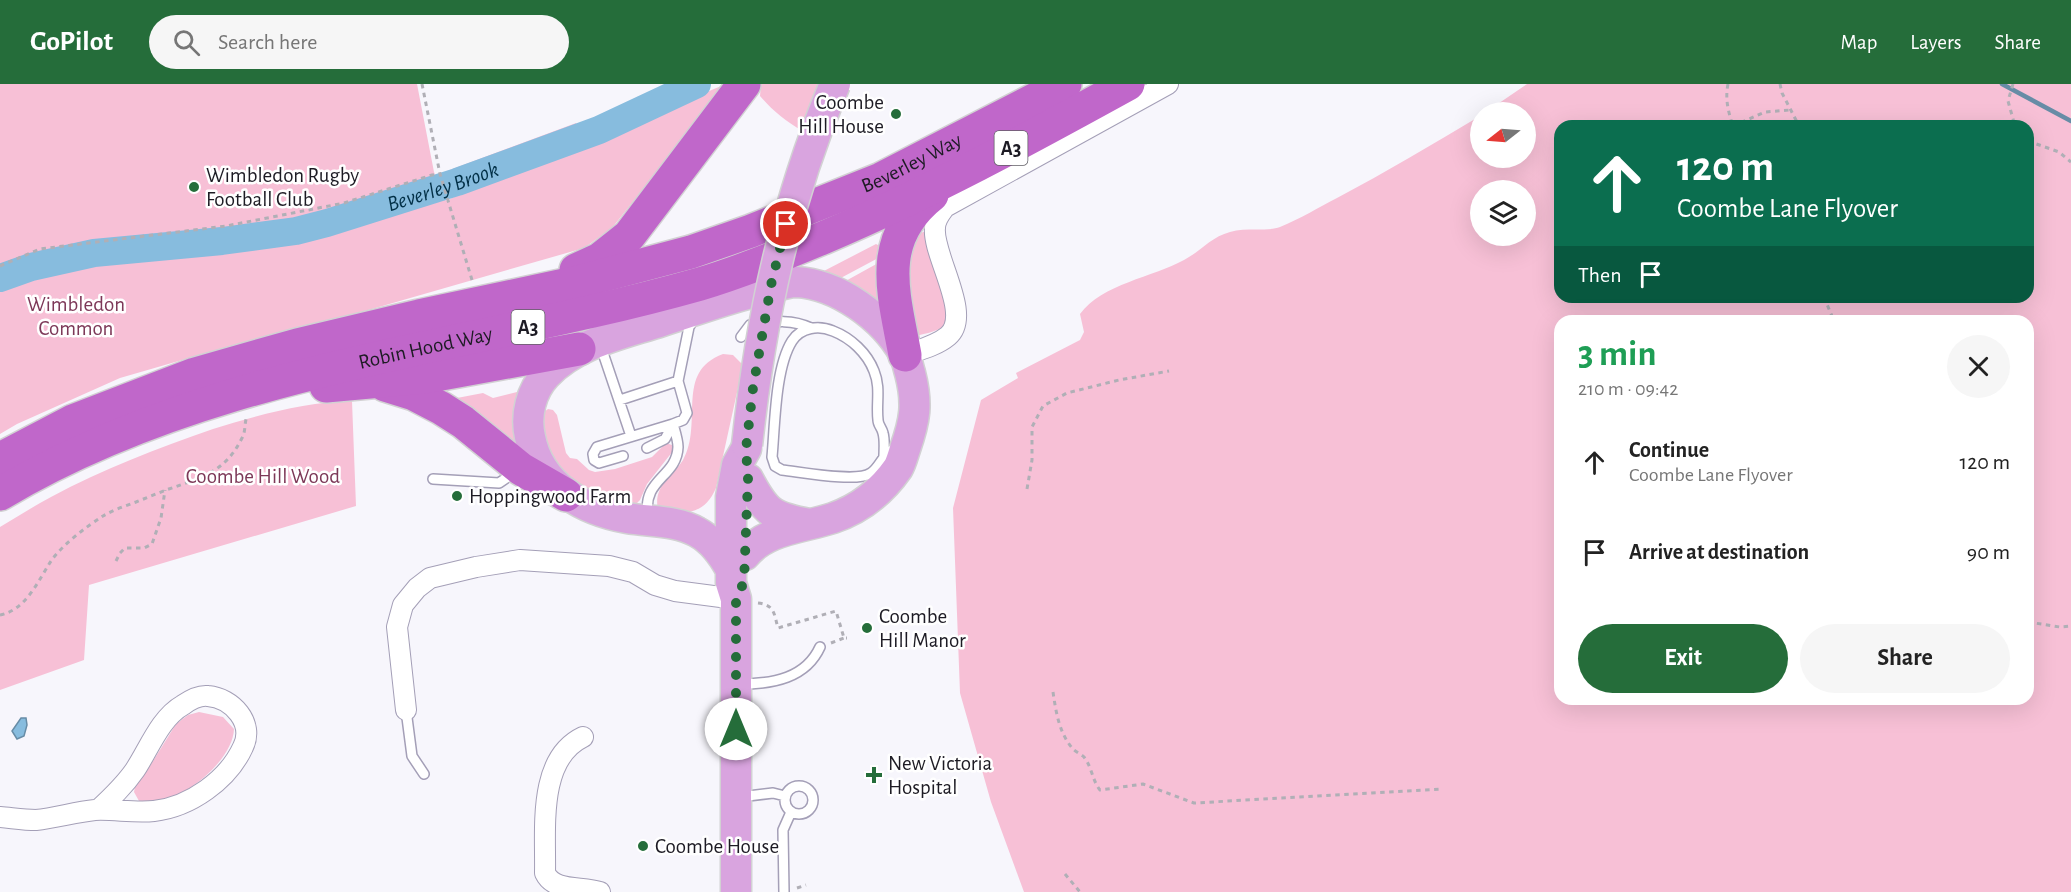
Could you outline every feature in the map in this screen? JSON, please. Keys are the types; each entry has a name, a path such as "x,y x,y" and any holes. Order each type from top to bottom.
{"highway":[{"path":"480,293 568,273 600,259 633,231 696,156 744,84"},
{"path":"917,162 948,127 1021,84"},
{"name":"Beverley Way","path":"751,231 917,162 1065,84"},
{"name":"Beverley Way","path":"901,211 951,180 1128,84"},
{"path":"901,211 899,237 893,257 892,284 905,356"},
{"path":"744,294 812,267 866,242 901,211"},
{"name":"Robin Hood Way","path":"0,494 85,449 156,420 234,395 304,375 425,346 582,314 701,283 755,266 901,211"},
{"name":"Robin Hood Way","path":"0,459 73,422 195,374 480,293 574,283 692,252 751,231"},
{"path":"156,420 336,384 375,382 489,367 585,347"},
{"path":"375,382 414,394 441,408 529,463 566,495"}],"main road":[{"path":"735,892 736,684 745,601 744,582 738,563 740,488 762,330 780,244 805,163 835,84"},
{"path":"529,463 528,416 536,389 546,375 561,361 585,347 744,294 794,282 818,286 867,310 885,327 905,356 913,384 914,425 891,462 858,507 832,518 766,538 754,544 738,563"},
{"path":"662,523 699,519 725,505 740,488"},
{"path":"740,488 758,498 768,510 782,519 809,524"},
{"path":"566,495 602,512 695,530 708,538 724,558 738,563"}],"street":[{"path":"905,356 951,334 955,325 956,312 953,296 934,229 936,219 945,207 1168,84"},
{"path":"406,710 397,627 403,605 417,588 430,578 476,567 531,560 609,566 633,572 655,585 675,591 745,601"},
{"path":"0,817 36,820 98,810 155,811 172,807 204,791 227,771 244,745 246,734 241,714 236,708 208,696 195,698 180,706 170,714 133,773 98,810"},
{"path":"583,737 564,749 555,763 546,813 545,873 548,880 556,887 600,892"}],"lane":[{"path":"623,456 599,463 594,460 592,454 597,447 683,420 687,413 678,381 689,327 701,308"},
{"path":"741,337 750,325 799,322 811,328 828,329 846,337 860,349 871,364 879,388 878,422 884,434 891,462 858,478 782,470 775,466 772,457 780,376 792,340 798,334 811,328"},
{"path":"585,347 603,353 632,436"},
{"path":"620,400 678,381"},
{"path":"647,448 665,439 673,424"},
{"path":"662,523 647,507 649,493 667,473 677,454 678,446 673,424"},
{"path":"433,479 499,483 529,463"},
{"path":"736,684 772,681 803,670 816,656 820,647"},
{"path":"406,710 412,756 424,774"},
{"path":"791,788 804,788 811,794 813,803 808,811 800,815 791,812 785,805 785,796 791,788"},
{"path":"736,797 773,793 785,796"},
{"path":"784,892 783,830 791,812"}],"path":[{"path":"422,84 450,211 480,293"},
{"path":"1728,84 1727,108 1731,120"},
{"path":"1780,84 1796,120"},
{"path":"2013,84 2008,101 2013,120"},
{"path":"1744,120 1765,112 1790,110"},
{"path":"2034,143 2059,152 2071,162"},
{"path":"0,266 40,249 226,226 344,203 440,174"},
{"path":"1027,489 1032,460 1032,427 1043,406 1067,393 1169,371"},
{"path":"0,615 9,614 20,607 52,560 78,535 104,515 165,490 193,482 218,469 242,439 248,415"},
{"path":"116,561 124,548 144,548 152,544 161,518 165,490"},
{"path":"745,601 767,604 772,608 778,628 836,611 844,638 847,638"},
{"path":"2034,623 2060,627 2071,626"},
{"path":"1053,692 1058,721 1067,741 1074,750 1084,756 1093,782 1100,790 1143,784 1178,799 1194,803 1443,789"},
{"path":"1065,874 1080,892"}],"green space":[{"name":"Wimbledon Common","path":"0,84 417,84 434,172 446,201 454,197 447,171 576,123 584,143 726,84 612,228 584,248 120,378 17,424 0,434"},
{"path":"761,84 820,84 803,131 785,120 760,96"},
{"path":"1527,84 2071,84 2071,892 1024,892 991,802 960,693 953,508 981,400 1018,378 1016,373 1080,340 1084,332 1080,314 1101,295 1184,260 1223,234 1280,227 1373,178 1470,122 1470,168 1536,168 1536,102 1501,102"},
{"path":"927,231 945,295 947,319 941,328 913,337 901,296 909,259 920,233"},
{"path":"876,244 880,246 882,256 837,280 820,273"},
{"path":"880,262 890,318 842,283"},
{"path":"723,354 733,355 743,365 716,488 706,504 692,511 676,513 658,511 657,502 661,488 683,460 689,446 692,400 699,373 708,362"},
{"path":"521,391 518,441 514,446 452,401 483,393 493,398"},
{"name":"Coombe Hill Wood","path":"352,401 356,506 89,585 84,660 0,690 0,527 45,500 91,477 192,436 282,410"},
{"path":"548,409 553,410 557,415 566,453 589,470 595,472 615,469 652,457 666,443 672,445 673,451 647,484 636,504 630,506 595,495 569,484 554,466 547,449 544,430 544,412"},
{"path":"199,712 223,717 234,729 224,756 199,782 184,792 153,802 139,801 134,792 135,787 176,724 188,715"}],"water":[{"path":"21,718 26,718 27,725 24,736 17,739 12,731"}],"waterway":[{"name":"Beverley Brook","path":"0,278 31,267 94,253 222,241 296,231 327,223 457,182 599,130 697,84"},
{"path":"2002,84 2071,121"}],"place":[{"name":"Coombe Hill House","path":"896,114"},
{"name":"Wimbledon Rugby Football Club","path":"194,187"},
{"name":"Hoppingwood Farm","path":"457,496"},
{"name":"Coombe Hill Manor","path":"867,628"},
{"name":"New Victoria Hospital","path":"874,775"},
{"name":"Coombe House","path":"643,846"}],"route":[{"path":"736,729 736,599 744,582 748,479 746,449 762,330 786,224"}]}
